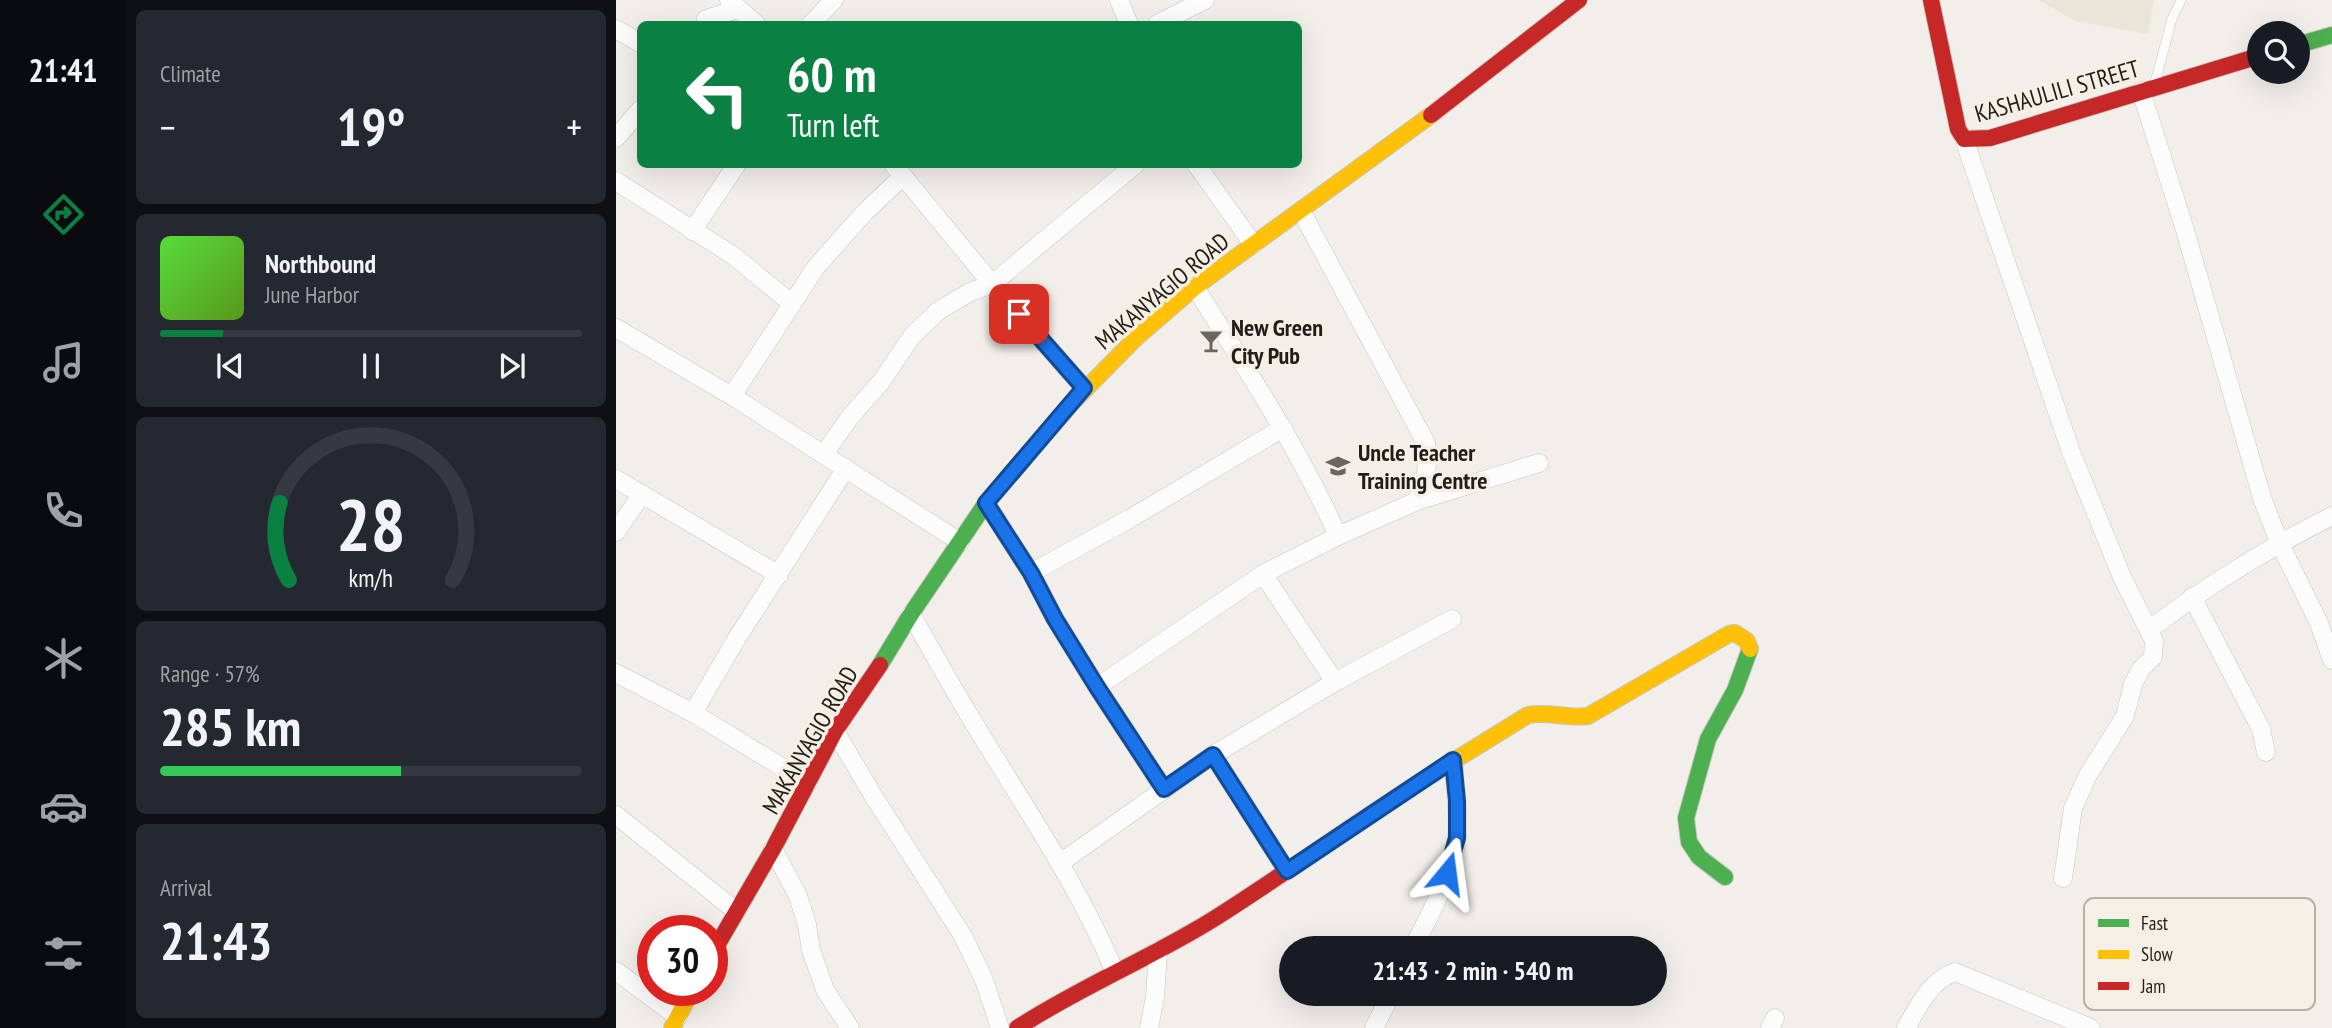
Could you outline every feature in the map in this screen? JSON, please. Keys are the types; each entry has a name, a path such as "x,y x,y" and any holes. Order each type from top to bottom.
{"street":[{"path":"706,21 719,0"},
{"path":"814,21 834,0"},
{"path":"1119,0 1128,21"},
{"path":"1163,21 1205,0"},
{"name":"MAKANYAGIO ROAD","path":"728,925 773,849 835,731 911,614 986,503 1084,388 1195,287 1438,110 1579,0"},
{"name":"KASHAULILI STREET","path":"1931,0 1958,128 1964,139 1990,138 2247,60"},
{"path":"707,21 734,5 753,21"},
{"path":"616,29 637,41"},
{"path":"2310,41 2332,35"},
{"path":"2147,89 2249,459 2279,542 2319,623 2332,660"},
{"path":"616,138 637,114"},
{"path":"1964,139 2071,452 2122,577 2154,641 2152,657 2137,675 2128,709 2088,775 2073,808 2063,878"},
{"path":"692,231 734,168"},
{"path":"824,454 850,417 881,382 912,336 938,311 970,292 992,284 1131,168"},
{"path":"1199,168 1253,244"},
{"path":"732,396 816,267 897,171 1084,388"},
{"path":"616,181 734,256 791,303"},
{"path":"1301,211 1426,443 1429,460 1427,477 1417,501"},
{"path":"1195,287 1316,485 1338,536"},
{"path":"616,328 732,396 960,542"},
{"path":"1031,573 1142,513 1283,428"},
{"path":"1097,687 1264,574 1338,536 1417,501 1539,463"},
{"path":"693,713 737,638 846,468"},
{"path":"616,479 779,575"},
{"path":"616,532 642,494"},
{"path":"986,503 1031,573 1055,619 1097,687 1164,789"},
{"path":"2150,629 2192,597 2279,542 2332,516"},
{"path":"1264,574 1335,682"},
{"path":"2192,597 2261,729 2266,752"},
{"path":"911,614 973,723 1060,863 1090,916 1115,972"},
{"path":"1060,863 1213,755 1335,682 1452,619"},
{"path":"1017,1028 1054,1004 1158,951 1287,871 1453,760 1528,715 1547,712 1570,718 1588,716 1735,633 1741,635 1750,647 1749,654 1735,690 1708,739 1686,818 1689,842 1699,857 1724,877"},
{"path":"616,673 693,713 808,783"},
{"path":"835,731 874,797 964,936 984,980 1000,1028"},
{"path":"1213,755 1287,871"},
{"path":"1418,936 1447,873 1457,838 1453,760"},
{"path":"616,815 736,911"},
{"path":"773,849 798,896 825,990 850,1028"},
{"path":"1149,1028 1155,997 1158,951"},
{"path":"616,971 675,1023 684,1006"},
{"path":"1906,1028 1916,1009 1942,976 1955,972 2091,1028"},
{"path":"1374,1028 1385,1006"}],"lane":[{"path":"2147,89 2181,0"}],"shaded area":[{"path":"2039,0 2154,0 2148,34 2075,21"}],"traffic: fast":[{"path":"2310,41 2332,35"},
{"path":"880,665 986,503 1069,406"},
{"path":"1725,877 1699,857 1689,842 1686,818 1708,739 1735,690 1750,649"}],"traffic: slow":[{"path":"1069,406 1136,338 1195,287 1431,115"},
{"path":"1434,773 1528,715 1588,716 1729,634 1735,633 1747,641 1750,649"},
{"path":"672,1028 684,1006"}],"traffic: jam":[{"path":"1431,115 1579,0"},
{"path":"1931,0 1958,129 1964,139 1990,138 2247,60"},
{"path":"728,926 773,849 835,731 880,665"},
{"path":"1017,1028 1065,999 1212,920 1434,773"}],"place":[{"name":"New Green City Pub","path":"1211,341"},
{"name":"Uncle Teacher Training Centre","path":"1338,466"}],"route":[{"path":"1019,314 1084,388 986,503 1031,573 1055,619 1097,687 1164,789 1213,755 1287,871 1453,760 1457,838 1447,873"}]}
